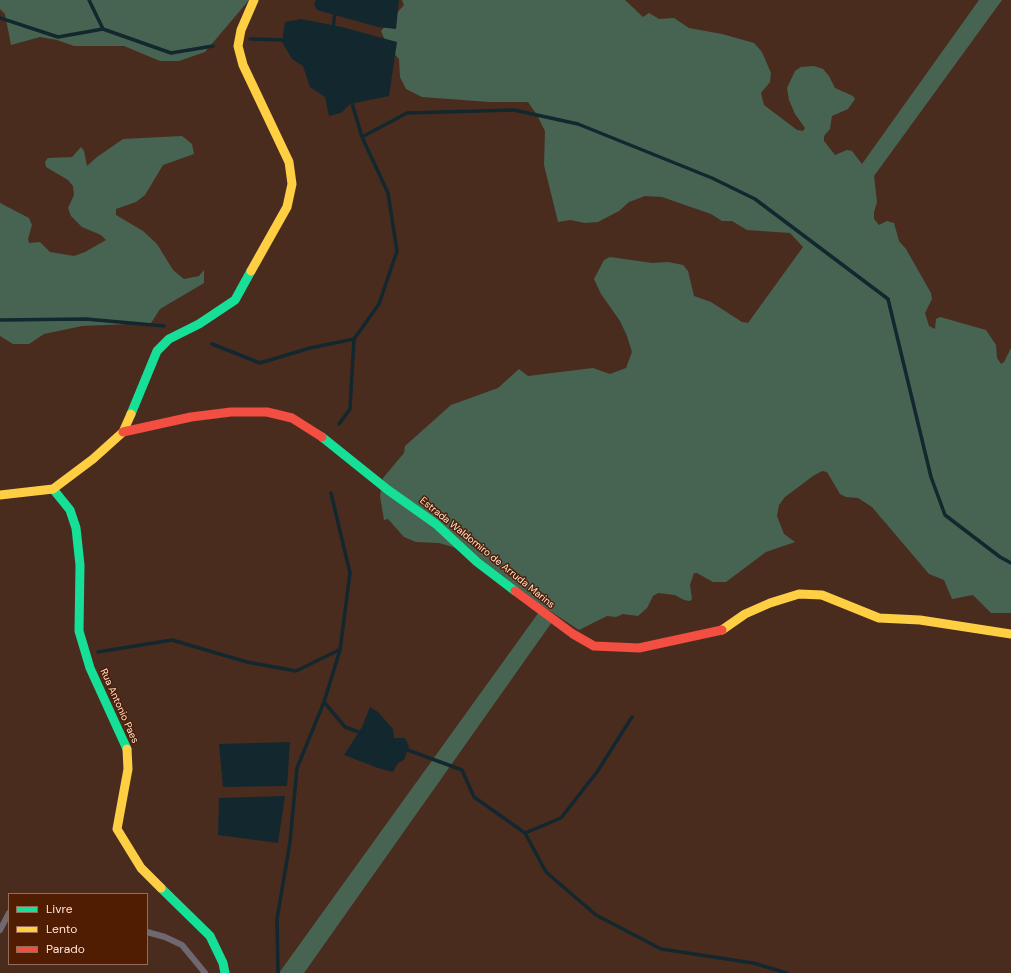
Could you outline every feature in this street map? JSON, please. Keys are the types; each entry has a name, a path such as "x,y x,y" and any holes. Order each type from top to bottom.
{"street":[{"path":"0,495 53,489 93,459 123,432 157,351 169,339 199,324 234,300 287,207 292,184 289,162 242,65 238,46 241,30 254,0"},
{"name":"Estrada Waldomiro de Arruda Marins","path":"123,432 191,417 231,412 267,412 292,418 322,438 388,490 436,524 477,562 536,607 573,634 594,646 639,648 719,632 746,614 770,603 799,594 822,595 879,618 920,620 1011,634"},
{"name":"Rua Antonio Paes","path":"53,489 70,510 76,528 80,565 79,631 90,668 127,747 128,769 117,829 141,868 210,936 224,963 225,973"}],"lane":[{"path":"0,930 8,915"},
{"path":"148,932 165,937 182,945 205,973"}],"green space":[{"path":"0,0 249,0 205,52 179,61 160,61 124,46 74,46 57,40 40,37 11,45 5,14 0,9"},
{"path":"402,0 625,0 643,17 649,13 659,19 674,18 689,28 722,34 754,43 762,52 771,73 770,82 761,93 764,105 797,130 803,131 805,128 795,114 789,100 787,88 795,71 801,67 814,66 823,69 829,76 835,88 853,96 855,99 848,109 832,116 830,129 824,136 824,141 835,155 847,150 852,151 862,164 979,0 1002,0 874,176 877,202 874,212 874,219 879,225 887,221 894,223 899,241 906,249 931,293 932,299 925,313 929,326 935,329 936,319 940,317 986,330 996,345 997,358 1001,364 1004,362 1011,348 1011,613 991,613 973,595 952,599 944,580 929,574 872,507 858,498 846,497 840,494 827,472 822,471 785,497 779,505 777,516 784,534 795,542 766,552 726,582 713,582 697,573 694,573 690,585 692,599 690,601 684,600 675,595 658,593 653,596 647,608 638,616 623,614 616,617 607,616 579,630 453,547 439,543 416,542 404,537 388,519 384,520 380,496 383,478 404,453 405,446 451,405 498,388 519,369 528,376 593,368 610,374 626,368 632,352 627,336 620,321 601,294 594,279 604,260 610,257 652,263 668,262 683,265 688,271 694,296 711,302 742,322 748,323 803,247 790,233 747,230 732,221 722,221 711,214 662,197 645,196 629,202 619,211 598,222 585,223 570,220 558,222 544,165 545,131 528,102 490,102 422,97 406,89 400,77 399,59 388,47 381,31 404,5"},
{"path":"182,136 192,144 194,154 163,165 145,195 136,202 116,209 116,215 143,231 157,244 173,270 184,279 199,276 204,270 204,283 160,309 151,323 82,326 44,334 29,344 13,344 0,336 0,203 29,218 32,225 28,239 29,243 40,242 50,252 74,256 85,252 106,240 101,235 82,227 71,216 68,208 74,195 73,186 68,180 46,167 45,162 48,158 72,157 81,147 84,151 87,166 97,157 123,139"},
{"path":"539,612 552,622 304,973 279,973"}],"water":[{"path":"316,0 399,0 396,29 378,27 317,10 314,4"},
{"path":"301,19 342,27 397,42 389,96 350,104 341,113 329,116 325,97 310,87 303,66 292,59 282,42 285,22"},
{"path":"370,707 378,712 393,729 394,738 405,738 409,746 404,760 398,763 393,772 344,755 362,727"},
{"path":"290,742 287,786 223,787 219,744"},
{"path":"285,796 278,843 218,835 219,798"}],"waterway":[{"path":"89,0 103,29"},
{"path":"333,29 335,11"},
{"path":"0,18 58,37 103,29 171,53 213,46"},
{"path":"250,39 287,40"},
{"path":"339,424 350,409 354,339 379,304 397,251 388,193 362,137 351,100"},
{"path":"362,137 407,113 514,110 578,124 712,178 755,199 888,299 931,477 945,515 1000,557 1011,563"},
{"path":"0,320 86,319 164,326"},
{"path":"212,344 260,363 310,348 354,339"},
{"path":"331,493 350,573 340,650 324,702 345,727 361,733"},
{"path":"98,652 172,640 247,662 296,671 339,650"},
{"path":"278,973 277,919 290,842 297,768 324,702"},
{"path":"525,833 561,818 597,772 632,717"},
{"path":"405,749 462,770 474,797 525,833 546,872 596,915 661,949 753,963 787,973"}],"traffic: fast":[{"path":"131,414 157,351 169,339 199,324 235,300 251,271"},
{"path":"322,437 388,490 436,524 477,562 515,591"},
{"path":"53,489 70,510 76,528 80,565 79,631 90,668 127,749"},
{"path":"161,888 210,936 223,963 225,973"}],"traffic: slow":[{"path":"251,271 287,207 292,184 289,162 243,65 238,46 241,30 254,0"},
{"path":"0,495 53,489 93,459 123,432 131,414"},
{"path":"722,630 745,614 770,603 799,594 822,595 879,618 920,620 1011,634"},
{"path":"127,749 128,769 117,829 141,868 161,888"}],"traffic: jam":[{"path":"123,432 191,417 231,412 267,412 292,418 322,437"},
{"path":"515,591 573,634 594,646 639,648 722,630"}]}
